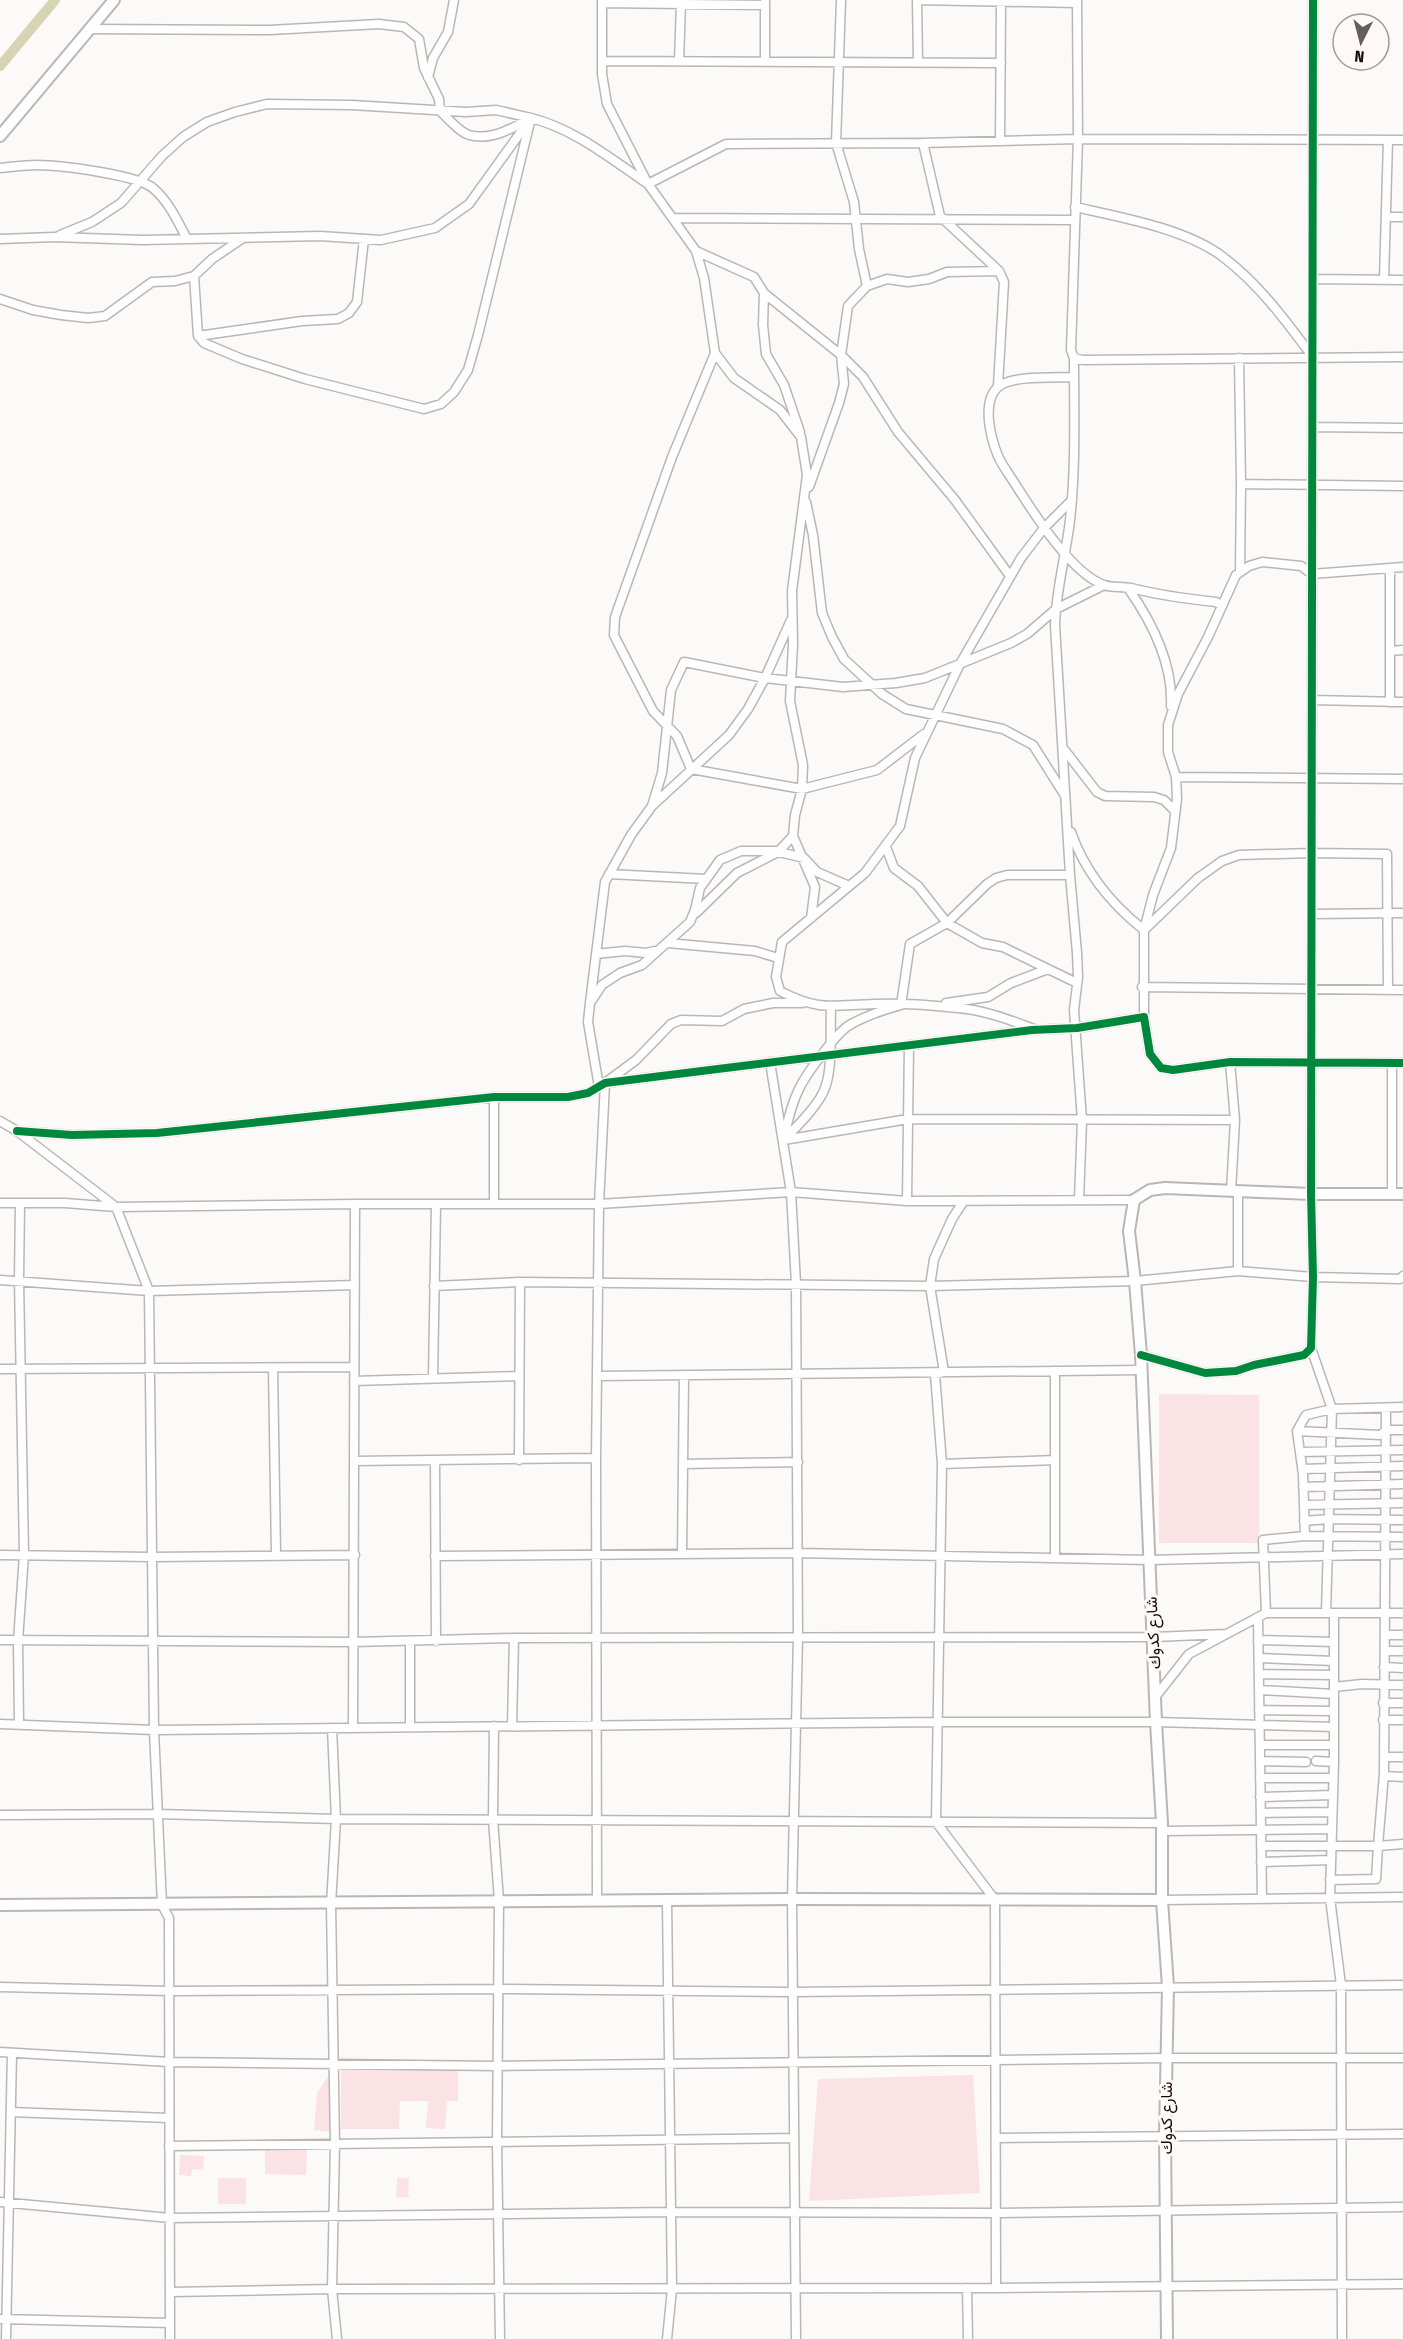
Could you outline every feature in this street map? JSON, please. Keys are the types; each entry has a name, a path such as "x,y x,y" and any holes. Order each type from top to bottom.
{"street":[{"path":"0,136 114,0"},
{"path":"428,78 433,58 448,32 454,0"},
{"path":"841,0 836,143 854,202 859,249 867,286"},
{"path":"918,62 917,0 1077,2 1078,139 1071,350 1074,358 1072,500 1056,609 1062,747 1077,953 1074,1010 1082,1120 1079,1200"},
{"path":"1313,0 1311,1194 1314,1277 1311,1348 1332,1409 1328,1537 1330,1613 1334,1642 1334,1762 1330,1898 1341,1985 1341,2339"},
{"path":"765,61 765,3 681,4 602,1 602,74 607,104 648,184 696,251 705,278 715,353 734,378 780,410 801,437"},
{"path":"1000,141 1001,2"},
{"path":"679,61 681,4"},
{"path":"90,29 270,30 379,24 404,27 419,39 424,68 439,99 440,111 468,135 486,136 506,132 531,118"},
{"path":"602,61 1001,63"},
{"path":"54,237 81,227 102,216 121,202 172,146 195,129 221,116 267,104 352,105 466,112 496,110 564,128 648,184"},
{"path":"0,239 54,237 143,240 320,236 381,240 435,228 469,204 531,118"},
{"path":"194,276 198,336 204,343 242,359 305,379 424,409 441,404 454,392 468,370 531,118"},
{"path":"648,184 726,144 1078,139 1403,140"},
{"path":"1384,280 1388,140"},
{"path":"923,143 940,216 999,271 1004,282 998,386 991,398 990,406 993,440 999,458 1044,528 1072,562 1104,585 1216,602 1221,605"},
{"path":"0,168 38,165 82,170 141,181 154,188 168,206 187,239"},
{"path":"1076,207 1140,221 1221,255 1245,276 1285,320 1313,357"},
{"path":"1386,217 1403,218"},
{"path":"674,218 1075,220"},
{"path":"0,299 33,310 88,318 105,316 152,282 175,281 194,276 212,259 243,238"},
{"path":"198,336 302,321 338,319 349,313 357,302 364,239"},
{"path":"696,251 754,277 764,293 841,355 863,377 898,432 955,500 1010,576"},
{"path":"999,271 947,272 929,279 908,282 887,279 867,286 848,306 841,355 844,384 805,499 813,535 822,613 844,658 882,694 906,709 1003,729 1033,745 1065,796"},
{"path":"1313,279 1403,280"},
{"path":"764,293 763,325 766,354 784,385 801,437 807,475 792,591 790,702 803,765 802,789 795,815 793,836 815,888 811,918"},
{"path":"691,769 677,736 654,711 614,635 615,617 672,457 715,353"},
{"path":"1074,358 1083,360 1403,357"},
{"path":"1239,358 1240,572"},
{"path":"998,386 1015,380 1074,377"},
{"path":"1312,427 1403,428"},
{"path":"1240,484 1403,486"},
{"path":"802,1002 780,991 776,977 782,942 796,927 811,918 865,873 900,826 915,758 960,664 1021,558 1044,528 1072,500"},
{"path":"1168,725 1178,694 1208,637 1236,575 1248,566 1262,562 1301,566 1312,574 1403,567"},
{"path":"1390,568 1390,702"},
{"path":"652,806 662,773 671,690 684,662 765,678 843,687 873,686 925,678 1027,634 1056,609 1104,585"},
{"path":"1128,588 1149,622 1161,649 1171,681 1168,752 1176,777 1176,811 1171,848 1153,895 1144,930 1142,987 1150,1054 1161,1068 1173,1070 1230,1062 1403,1063"},
{"path":"597,1901 596,1458 602,1085 588,1022 605,882 631,835 652,806 729,735 748,709 793,617"},
{"path":"1390,651 1403,650"},
{"path":"1312,700 1403,702"},
{"path":"691,769 802,789 877,771 927,732"},
{"path":"1062,747 1097,792 1105,796 1154,797 1164,800 1176,811"},
{"path":"1176,777 1403,779"},
{"path":"1067,820 1077,849 1096,881 1120,910 1144,930"},
{"path":"693,916 737,873 778,852 793,836"},
{"path":"886,847 894,868 918,885 946,923 982,943 1003,947 1077,983"},
{"path":"591,1003 603,985 620,973 642,964 690,922 700,888 720,860 741,851 778,852 804,858 817,872 849,886"},
{"path":"1144,930 1198,878 1222,861 1239,855 1387,854 1388,990"},
{"path":"609,874 706,879"},
{"path":"901,1005 909,944 946,923 987,884 996,878 1008,875 1070,875"},
{"path":"1312,914 1403,913"},
{"path":"668,943 755,951 778,958"},
{"path":"596,954 658,951"},
{"path":"925,1006 988,997 1011,984 1048,969"},
{"path":"1142,987 1403,990"},
{"path":"17,1131 72,1136 157,1134 494,1097 568,1097 588,1093 602,1085 636,1060 671,1024 681,1020 722,1021 744,1009 773,1003 802,1002 831,1007 875,1004 961,1008 1002,1017 1036,1030"},
{"path":"830,1045 848,1026 901,1005"},
{"path":"784,1140 806,1116 825,1088 826,1056 830,1045 831,1007"},
{"path":"602,1085 909,1045 1036,1030 1077,1028 1144,1017"},
{"path":"907,1201 909,1045"},
{"path":"784,1140 787,1120 799,1088 826,1056"},
{"path":"770,1062 791,1192 796,1284 798,1637 792,1899 796,2339"},
{"path":"1230,1062 1235,1119 1238,1271"},
{"path":"0,1203 65,1203 117,1207 599,1204 791,1192 907,1201 1134,1200 1150,1190 1165,1188 1311,1194 1397,1194 1392,1063"},
{"path":"494,1097 494,1204"},
{"path":"784,1140 908,1119 1235,1119"},
{"path":"0,1120 117,1207 149,1291 154,1730 162,1905 169,1918 170,2339"},
{"name":"شارع كدوك","path":"1134,1200 1129,1231 1136,1281 1141,1355 1162,1827 1162,1900 1168,1987 1165,2136 1167,2339"},
{"path":"944,1372 930,1286 934,1259 952,1219 963,1202"},
{"path":"19,1723 18,1641 24,1555 19,1280 20,1203"},
{"path":"353,1728 355,1204"},
{"path":"433,1378 436,1204"},
{"path":"434,1286 520,1282 599,1282 930,1286 1136,1281 1238,1271 1314,1277 1400,1279 1403,1276"},
{"path":"0,1280 149,1291 355,1285"},
{"path":"519,1460 520,1282"},
{"path":"1141,1355 1205,1373 1236,1371 1304,1355 1311,1348"},
{"path":"0,1369 151,1370 354,1367"},
{"path":"273,1368 276,1554"},
{"path":"597,1376 1141,1370"},
{"path":"1055,1371 1055,1558"},
{"path":"944,1372 935,1374 942,1464 936,1822 995,1900 996,2288"},
{"path":"354,1381 519,1376"},
{"path":"682,1554 684,1376"},
{"path":"1305,1536 1298,1431 1306,1415 1332,1409 1403,1407"},
{"path":"1330,1880 1376,1879 1384,1776 1386,1408"},
{"path":"1298,1431 1380,1434 1387,1430 1403,1430"},
{"path":"1300,1452 1403,1450"},
{"path":"354,1461 596,1458"},
{"path":"942,1464 1055,1460"},
{"path":"435,1461 436,1641"},
{"path":"683,1464 798,1462"},
{"path":"1302,1469 1330,1466 1403,1466"},
{"path":"1303,1487 1403,1484"},
{"path":"1304,1505 1403,1503"},
{"path":"1304,1521 1403,1520"},
{"path":"1262,1899 1258,1640 1262,1615 1263,1540 1305,1536 1403,1537"},
{"path":"435,1556 798,1553 940,1554 1149,1560 1403,1554"},
{"path":"0,1556 355,1555"},
{"path":"1156,1696 1189,1654 1262,1615 1403,1613"},
{"path":"0,1640 353,1642 514,1638 1154,1637 1226,1634"},
{"path":"1386,1635 1403,1635"},
{"path":"512,1726 514,1638"},
{"path":"1258,1640 1334,1642"},
{"path":"410,1641 410,1727"},
{"path":"1385,1651 1403,1651"},
{"path":"1259,1658 1334,1661"},
{"path":"1384,1667 1403,1668"},
{"path":"1259,1674 1334,1675"},
{"path":"1259,1690 1334,1690 1403,1685"},
{"path":"1383,1703 1403,1703"},
{"path":"1259,1710 1334,1711"},
{"path":"1383,1720 1403,1720"},
{"path":"0,1724 154,1730 938,1722 1156,1722 1334,1727"},
{"path":"494,1726 494,1819 499,1901 497,2142 500,2215 500,2339"},
{"path":"332,1728 336,1819 331,1904 331,1990 335,2063 332,2289 337,2339"},
{"path":"1260,1745 1334,1745"},
{"path":"1384,1757 1403,1757"},
{"path":"1260,1761 1306,1762"},
{"path":"1316,1761 1334,1762"},
{"path":"1384,1776 1403,1777"},
{"path":"1260,1778 1333,1778"},
{"path":"1260,1797 1333,1795"},
{"path":"1261,1812 1332,1812"},
{"path":"0,1815 158,1814 336,1819 936,1822 1332,1829"},
{"path":"1261,1846 1403,1844"},
{"path":"1261,1862 1331,1860"},
{"path":"0,1905 1403,1897"},
{"path":"667,1901 669,2212 672,2289 667,2339"},
{"path":"0,1987 169,1991 498,1989 793,1992 1403,1985"},
{"path":"0,2052 169,2062 497,2066 669,2062 794,2064 1166,2058 1403,2058"},
{"path":"6,2339 3,2319 4,2202 12,2053"},
{"path":"10,2112 168,2118"},
{"path":"997,2138 1403,2134"},
{"path":"169,2146 794,2138"},
{"path":"4,2202 170,2218 669,2212 997,2213 1403,2206"},
{"path":"170,2292 332,2289 795,2289 1403,2284"},
{"path":"968,2288 968,2339"},
{"path":"3,2319 170,2323"}],"shaded area":[{"path":"1159,1394 1259,1395 1259,1543 1159,1543"},
{"path":"341,2067 458,2068 458,2101 447,2101 445,2129 426,2128 428,2101 400,2101 399,2129 341,2129"},
{"path":"332,2071 332,2132 314,2130 317,2093"},
{"path":"973,2075 980,2193 809,2201 818,2079"},
{"path":"307,2147 306,2175 265,2174 265,2148"},
{"path":"180,2155 204,2156 203,2170 192,2169 191,2176 179,2175"},
{"path":"218,2178 246,2178 246,2204 218,2204"},
{"path":"397,2178 409,2178 408,2195 410,2197 396,2198"}],"waterway":[{"path":"0,66 55,0"}],"cycle path":[{"path":"1141,1355 1205,1373 1236,1371 1304,1355 1311,1348 1313,1277 1311,1194 1313,0"},
{"path":"17,1131 72,1135 157,1133 494,1097 568,1097 588,1093 605,1083 1032,1030 1077,1028 1144,1017 1150,1054 1161,1068 1173,1070 1230,1062 1403,1063"}]}
